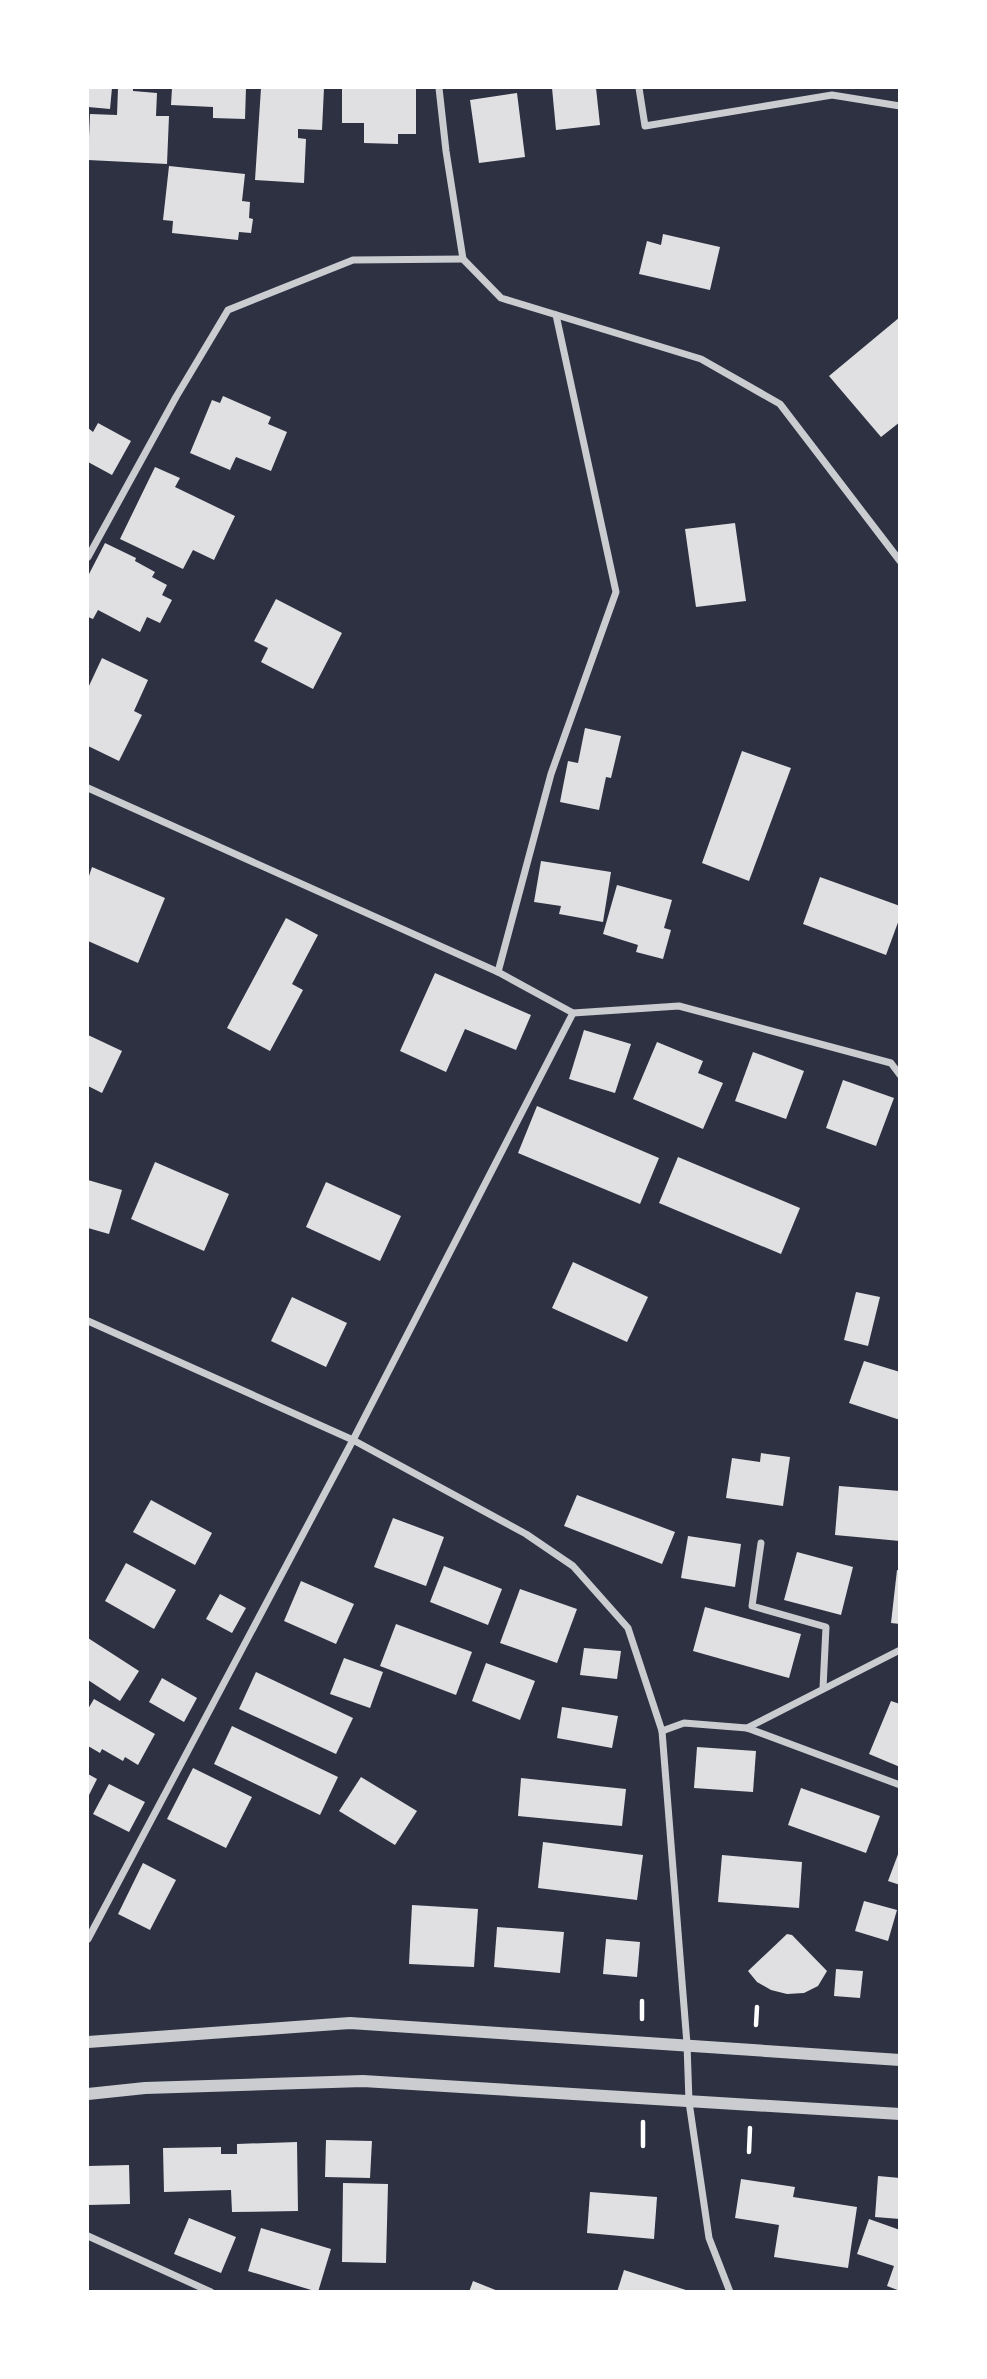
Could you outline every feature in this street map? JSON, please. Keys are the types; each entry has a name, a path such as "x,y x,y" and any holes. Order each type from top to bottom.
{"street":[{"path":"439,88 463,259 501,298 701,359 780,404 900,561"},
{"path":"639,88 645,125 832,95 900,106"},
{"path":"88,557 176,397 228,310 353,260 463,259"},
{"path":"498,972 551,774 616,592 556,315"},
{"path":"88,788 498,972 573,1013 679,1006 891,1063 900,1074"},
{"path":"88,1939 353,1440 573,1013"},
{"path":"88,1321 353,1440 526,1534 573,1566 628,1628 662,1731 687,2045 689,2102 709,2238 730,2291"},
{"path":"761,1543 752,1606 826,1627 823,1688"},
{"path":"747,1728 900,1650"},
{"path":"662,1731 684,1723 747,1728 900,1785"},
{"path":"88,2042 350,2023 900,2060"},
{"path":"88,2094 145,2088 363,2081 900,2113"},
{"path":"88,2236 211,2291"}],"building":[{"path":"88,88 112,88 110,109 88,107"},
{"path":"118,88 157,93 156,116 169,116 167,164 88,160 90,114 117,115"},
{"path":"172,88 246,88 245,119 213,118 213,107 171,105"},
{"path":"261,88 324,88 322,130 298,129 298,138 306,139 304,183 255,180"},
{"path":"342,88 416,88 416,134 398,134 398,144 364,143 364,123 342,123"},
{"path":"552,88 596,88 600,125 556,130"},
{"path":"517,93 525,157 479,163 470,100"},
{"path":"169,166 245,174 242,201 250,202 249,218 253,219 251,233 239,232 238,240 172,233 173,221 163,220"},
{"path":"663,234 720,247 710,290 639,274 647,241 661,245"},
{"path":"900,317 900,422 881,437 829,376"},
{"path":"223,396 271,417 268,424 287,432 271,471 236,457 230,470 190,453 212,400 220,403"},
{"path":"98,423 131,441 112,475 88,462 88,428 93,432"},
{"path":"155,467 180,478 175,487 235,516 214,560 193,550 183,569 120,539"},
{"path":"735,523 746,601 696,607 685,529"},
{"path":"105,543 136,558 135,561 155,572 152,577 167,585 162,595 172,600 160,623 147,617 140,632 98,610 93,619 88,617 88,576"},
{"path":"276,599 342,633 313,689 261,662 268,648 254,641"},
{"path":"102,658 148,680 134,711 142,715 119,761 88,746 88,688"},
{"path":"585,728 621,736 611,778 606,777 599,810 560,802 568,761 578,763"},
{"path":"742,751 791,768 749,881 702,863"},
{"path":"541,861 611,872 603,922 559,914 561,906 534,902"},
{"path":"92,867 165,898 138,963 88,941 88,879"},
{"path":"820,877 900,906 900,917 886,955 803,924"},
{"path":"617,885 672,900 664,928 671,930 663,959 636,952 638,945 603,934"},
{"path":"286,918 318,935 292,984 303,990 270,1051 227,1028"},
{"path":"435,973 531,1015 516,1050 465,1029 446,1072 400,1051"},
{"path":"584,1030 631,1044 615,1093 569,1079"},
{"path":"88,1035 122,1051 102,1093 88,1086"},
{"path":"657,1042 703,1061 698,1073 723,1083 703,1129 633,1099"},
{"path":"753,1052 804,1071 786,1119 735,1101"},
{"path":"843,1080 894,1098 876,1146 826,1128"},
{"path":"537,1106 659,1158 640,1204 518,1153"},
{"path":"678,1157 800,1208 781,1254 659,1203"},
{"path":"155,1162 229,1194 204,1251 131,1219"},
{"path":"88,1180 122,1190 109,1234 88,1228"},
{"path":"326,1182 401,1216 380,1261 306,1227"},
{"path":"573,1262 648,1297 627,1342 552,1308"},
{"path":"856,1292 880,1297 868,1346 844,1340"},
{"path":"292,1297 347,1323 326,1367 271,1341"},
{"path":"864,1361 900,1372 900,1420 849,1403"},
{"path":"761,1453 790,1457 783,1506 726,1498 732,1458 760,1462"},
{"path":"839,1486 900,1491 900,1541 835,1535"},
{"path":"577,1495 675,1532 662,1564 564,1526"},
{"path":"151,1500 212,1533 195,1565 133,1532"},
{"path":"393,1518 444,1537 426,1586 374,1567"},
{"path":"688,1536 741,1544 735,1587 681,1578"},
{"path":"797,1552 853,1567 841,1615 784,1600"},
{"path":"126,1563 176,1590 154,1629 105,1601"},
{"path":"444,1566 502,1589 488,1625 430,1602"},
{"path":"897,1570 900,1571 900,1624 891,1623"},
{"path":"301,1581 354,1604 336,1644 284,1621"},
{"path":"520,1589 577,1609 557,1663 500,1643"},
{"path":"220,1594 246,1608 232,1633 206,1619"},
{"path":"705,1607 801,1634 789,1678 693,1651"},
{"path":"396,1624 472,1652 456,1695 380,1666"},
{"path":"88,1638 139,1671 120,1701 88,1680"},
{"path":"584,1648 621,1651 617,1679 580,1675"},
{"path":"344,1658 383,1672 370,1708 330,1694"},
{"path":"486,1663 535,1681 520,1720 472,1701"},
{"path":"256,1672 353,1718 336,1754 239,1709"},
{"path":"162,1678 197,1698 184,1722 149,1702"},
{"path":"94,1699 155,1734 138,1765 125,1757 123,1761 102,1749 100,1753 88,1746 88,1709"},
{"path":"891,1701 900,1704 900,1767 869,1754"},
{"path":"562,1707 618,1716 612,1748 557,1738"},
{"path":"232,1726 338,1777 320,1815 214,1764"},
{"path":"697,1747 756,1751 753,1792 694,1788"},
{"path":"193,1768 252,1797 226,1848 167,1819"},
{"path":"88,1774 97,1779 88,1797"},
{"path":"361,1777 417,1811 395,1845 339,1811"},
{"path":"521,1778 626,1789 622,1826 518,1816"},
{"path":"109,1784 145,1802 129,1832 93,1814"},
{"path":"801,1788 880,1816 866,1853 788,1825"},
{"path":"543,1842 643,1855 637,1900 538,1888"},
{"path":"900,1849 900,1885 888,1881"},
{"path":"722,1855 802,1862 799,1908 718,1902"},
{"path":"143,1863 176,1880 150,1930 118,1914"},
{"path":"864,1901 897,1910 888,1941 855,1931"},
{"path":"412,1905 478,1909 474,1967 409,1964"},
{"path":"497,1927 564,1932 560,1973 494,1967"},
{"path":"787,1934 792,1935 827,1971 818,1986 804,1993 787,1994 771,1990 757,1982 748,1971"},
{"path":"606,1939 640,1942 637,1977 603,1974"},
{"path":"836,1969 863,1971 860,1998 834,1996"},
{"path":"326,2140 372,2141 370,2178 325,2177"},
{"path":"297,2142 298,2211 232,2212 231,2190 164,2192 163,2148 221,2147 221,2154 237,2154 237,2144"},
{"path":"129,2165 130,2204 88,2205 88,2166"},
{"path":"878,2176 900,2178 900,2219 875,2217"},
{"path":"741,2179 795,2187 793,2197 857,2207 848,2268 774,2257 779,2225 735,2218"},
{"path":"343,2183 388,2184 386,2263 342,2262"},
{"path":"590,2192 657,2197 654,2239 587,2233"},
{"path":"189,2218 236,2237 221,2273 174,2254"},
{"path":"869,2219 900,2230 900,2291 887,2286 894,2266 857,2254"},
{"path":"261,2228 331,2249 318,2292 248,2271"},
{"path":"624,2270 689,2291 689,2292 617,2292"},
{"path":"473,2281 498,2291 498,2292 469,2292"}]}
